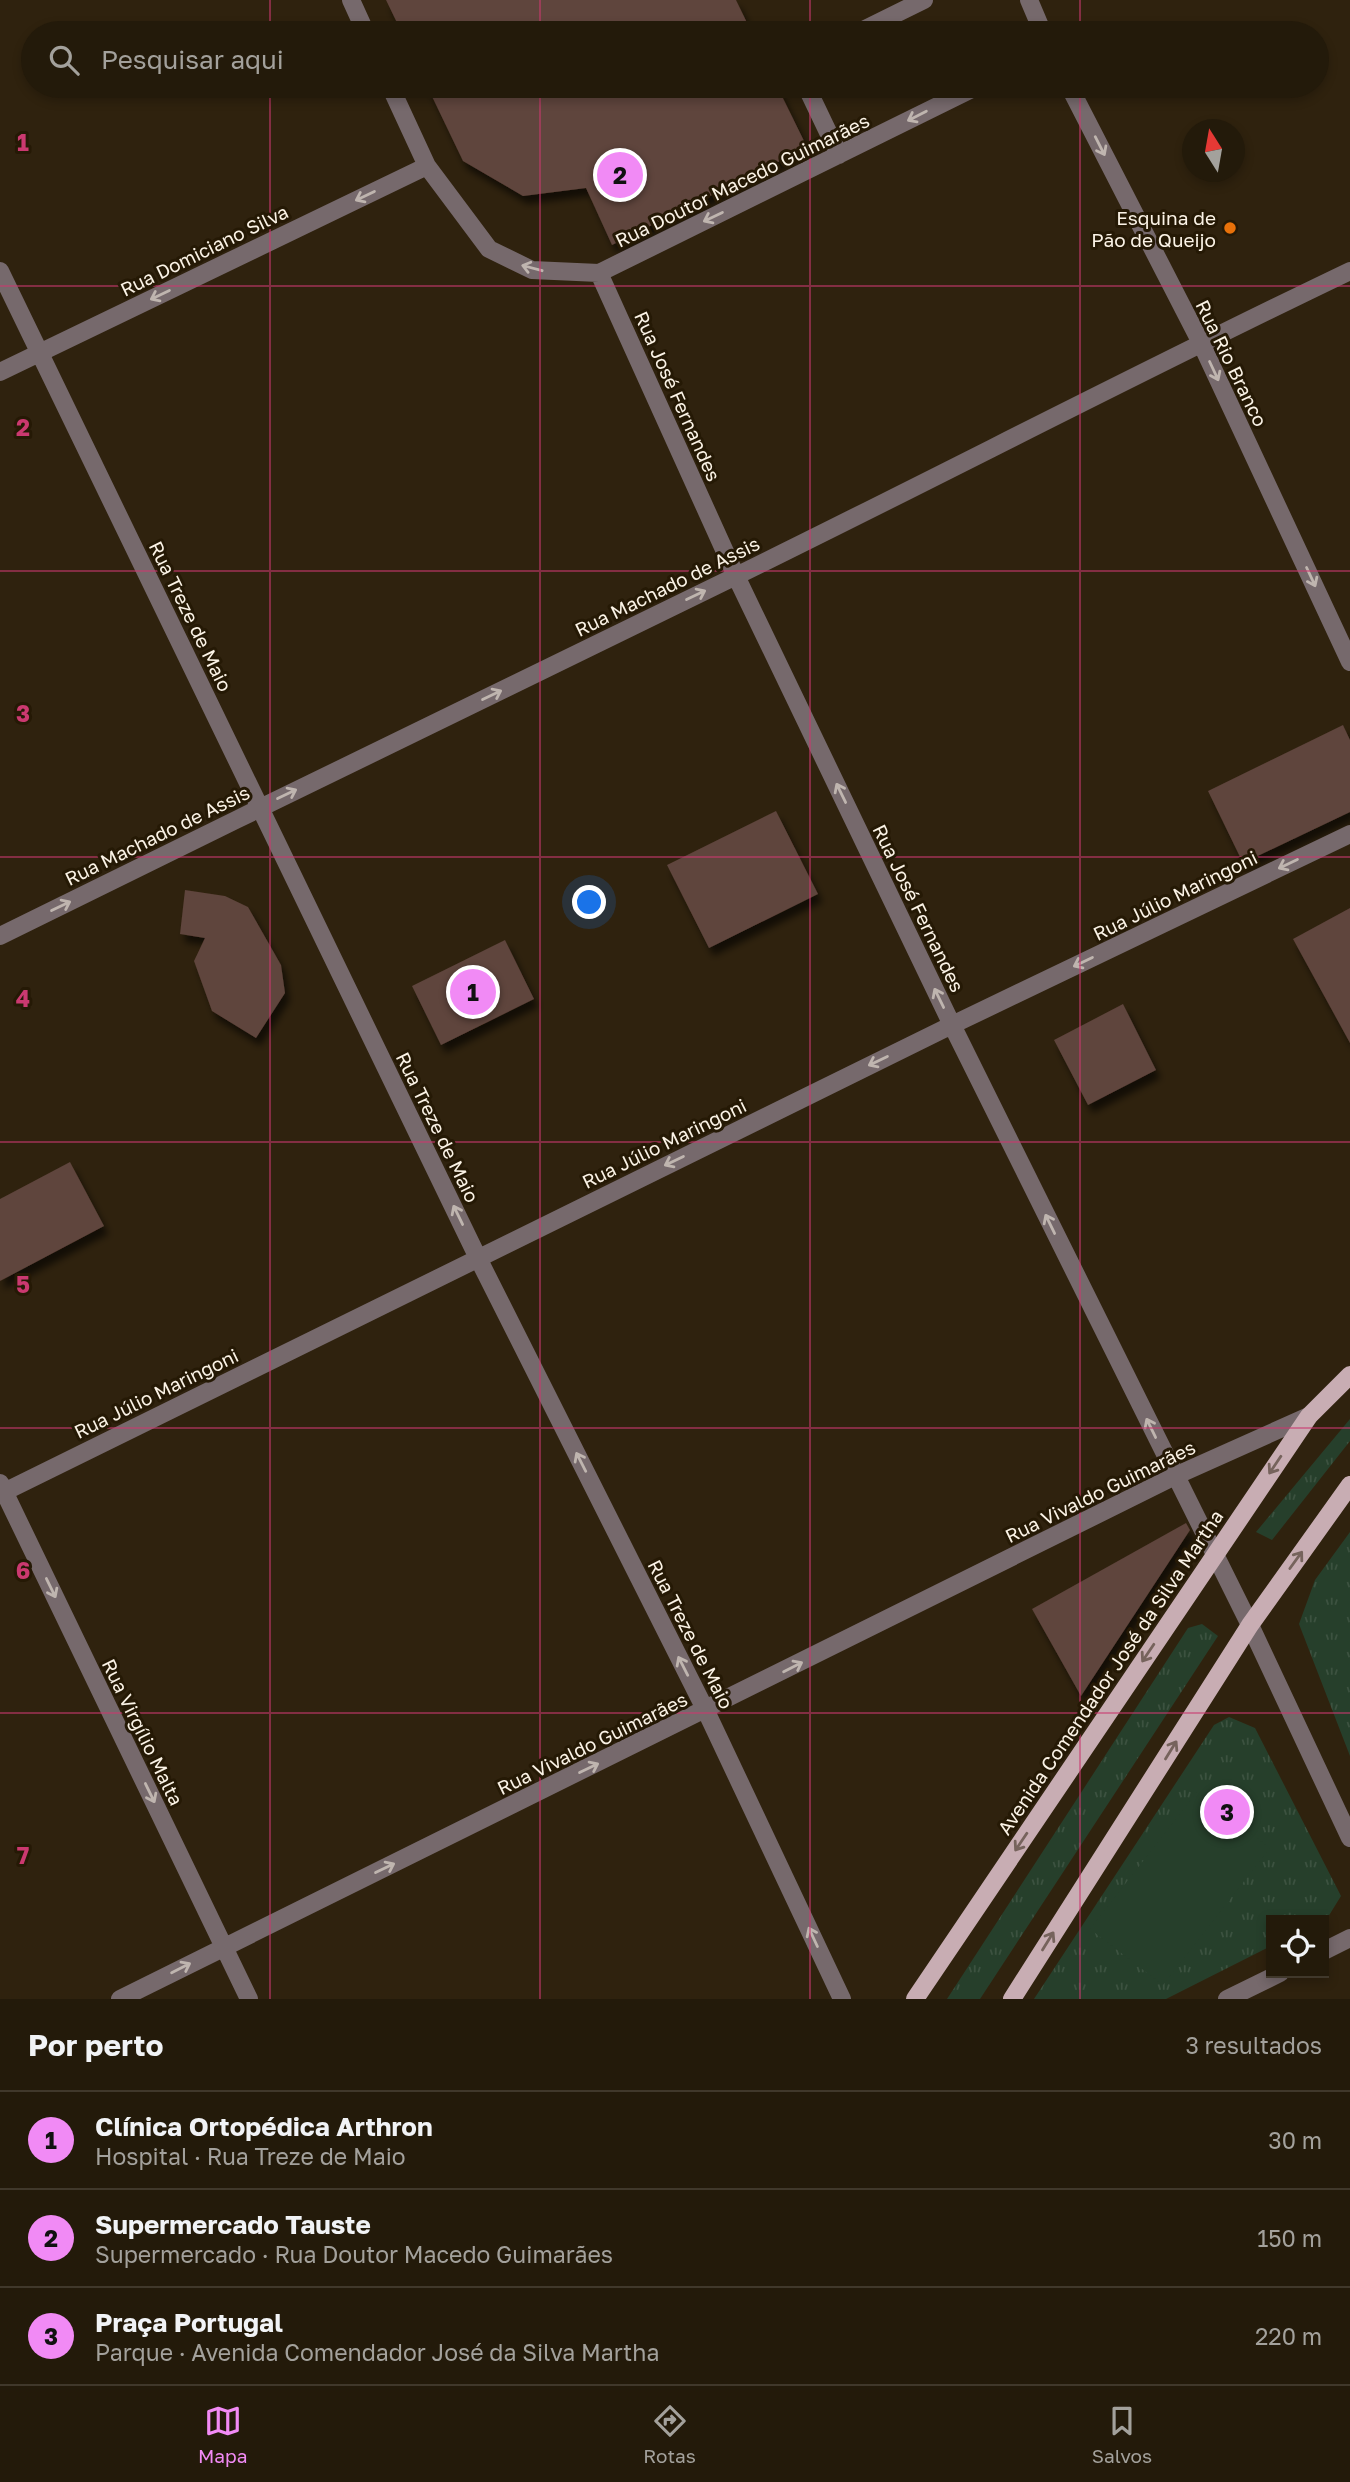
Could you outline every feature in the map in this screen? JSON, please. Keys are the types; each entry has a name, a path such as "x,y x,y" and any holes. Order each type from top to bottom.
{"main road":[{"name":"Avenida Comendador José da Silva Martha","path":"915,1999 1309,1416 1350,1375"},
{"path":"1012,1999 1250,1625 1350,1485"}],"street":[{"path":"351,0 361,21"},
{"path":"881,21 923,0"},
{"path":"1029,0 1039,21"},
{"path":"396,98 427,166 489,249 531,270 599,273"},
{"path":"812,98 839,155"},
{"name":"Rua Doutor Macedo Guimarães","path":"599,273 954,98"},
{"name":"Rua Rio Branco","path":"1075,98 1201,343 1350,662"},
{"name":"Rua Domiciano Silva","path":"0,372 427,166"},
{"name":"Rua Treze de Maio","path":"0,271 478,1258 706,1711 842,1999"},
{"name":"Rua Machado de Assis","path":"0,936 259,807 737,576 1350,271"},
{"name":"Rua José Fernandes","path":"599,273 737,576 951,1025 1250,1625 1350,1838"},
{"name":"Rua Júlio Maringoni","path":"1,1489 951,1025 1350,834"},
{"name":"Rua Vivaldo Guimarães","path":"120,1999 706,1711 1175,1476 1309,1416"},
{"name":"Rua Virgílio Malta","path":"1,1489 249,1999"},
{"path":"1329,1948 1350,1938"},
{"path":"1227,1999 1270,1978"}],"green space":[{"path":"1350,1419 1350,1441 1272,1540 1256,1532"},
{"path":"1350,1532 1350,1756 1299,1624 1315,1580"},
{"path":"1202,1624 1218,1636 980,1999 947,1999 1188,1628"},
{"path":"1229,1717 1255,1728 1341,1896 1329,1915 1266,1915 1266,1949 1166,1999 1034,1999 1214,1725"},
{"path":"1197,1792 1270,1848 1163,1985 1090,1929"}],"building":[{"path":"386,0 736,0 746,21 396,21"},
{"path":"433,98 783,98 806,145 778,162 612,245 586,188 523,196 463,161"},
{"path":"1343,725 1350,740 1350,812 1243,863 1208,791"},
{"path":"776,811 818,894 709,948 667,865"},
{"path":"185,890 225,896 248,907 281,965 285,993 256,1038 212,1011 194,961 205,938 180,934"},
{"path":"1350,908 1350,1043 1293,939"},
{"path":"505,940 534,999 441,1045 412,986"},
{"path":"1123,1004 1156,1070 1088,1105 1054,1040"},
{"path":"70,1162 104,1226 0,1281 0,1199"},
{"path":"1186,1523 1190,1530 1081,1696 1032,1609"}],"place":[{"name":"Supermercado Tauste","path":"620,175"},
{"name":"Esquina de Pão de Queijo","path":"1230,228"},
{"name":"Clínica Ortopédica Arthron","path":"473,992"},
{"name":"Praça Portugal","path":"1227,1812"}]}
